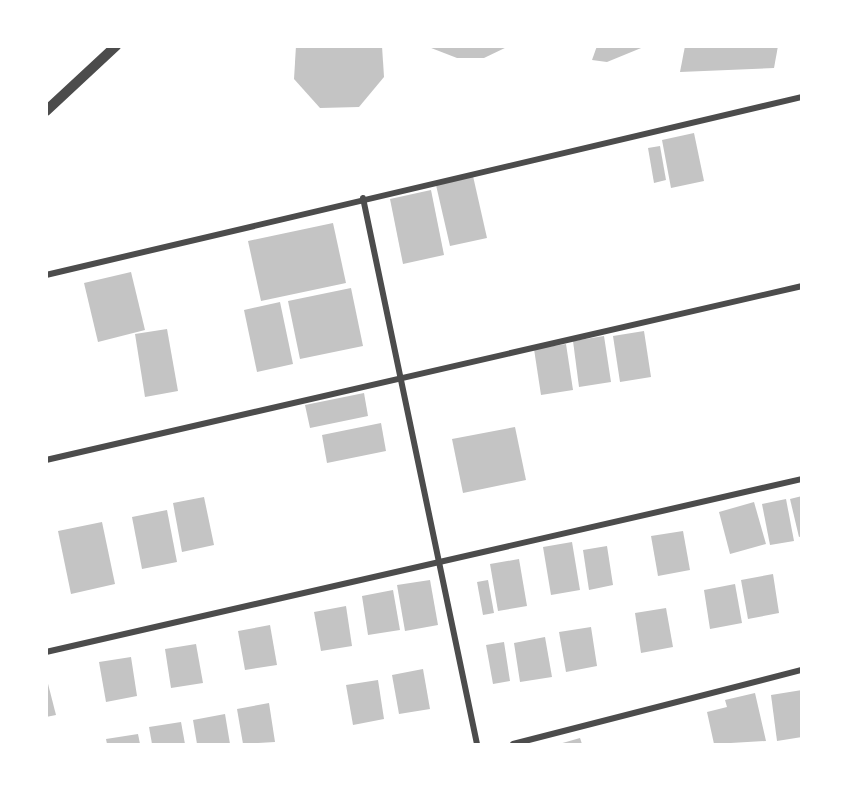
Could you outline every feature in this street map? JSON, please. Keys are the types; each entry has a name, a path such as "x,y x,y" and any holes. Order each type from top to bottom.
{"street":[{"path":"46,111 116,46"},
{"path":"46,275 363,198 801,97"},
{"path":"363,198 477,744"},
{"path":"46,460 801,286"},
{"path":"46,652 801,479"},
{"path":"513,744 801,670"}],"building":[{"path":"296,46 382,46 384,77 359,107 320,108 294,79"},
{"path":"426,46 509,46 484,58 457,58"},
{"path":"597,46 646,46 607,62 592,60"},
{"path":"685,46 778,46 774,68 680,72"},
{"path":"694,133 704,181 671,188 662,140"},
{"path":"660,146 666,180 654,183 648,148"},
{"path":"473,176 487,238 450,246 436,185"},
{"path":"431,190 444,255 403,264 390,199"},
{"path":"333,223 346,283 261,301 248,241"},
{"path":"131,272 145,330 98,342 84,283"},
{"path":"351,288 363,346 300,359 288,301"},
{"path":"280,302 293,364 257,372 244,310"},
{"path":"167,329 178,391 145,397 135,334"},
{"path":"644,331 651,377 620,382 613,336"},
{"path":"604,336 611,382 579,387 573,341"},
{"path":"566,344 573,390 541,395 534,349"},
{"path":"364,393 368,416 310,428 305,405"},
{"path":"381,423 386,451 327,463 322,435"},
{"path":"515,427 526,480 463,493 452,439"},
{"path":"802,496 802,536 799,537 790,499"},
{"path":"204,497 214,545 182,552 173,503"},
{"path":"786,499 794,541 770,545 762,504"},
{"path":"754,502 766,544 730,554 719,512"},
{"path":"167,510 177,562 142,569 132,517"},
{"path":"102,522 115,584 71,594 58,531"},
{"path":"683,531 690,570 658,576 651,536"},
{"path":"572,542 580,590 551,595 543,547"},
{"path":"607,546 613,585 589,590 583,550"},
{"path":"519,559 527,606 498,611 490,564"},
{"path":"773,574 779,613 748,619 741,580"},
{"path":"430,580 438,625 405,631 397,585"},
{"path":"488,580 494,613 483,615 477,582"},
{"path":"735,584 742,623 710,629 704,590"},
{"path":"393,590 400,630 368,635 362,596"},
{"path":"346,606 352,646 321,651 314,612"},
{"path":"666,608 673,647 641,653 635,613"},
{"path":"270,625 277,665 245,670 238,631"},
{"path":"591,627 597,666 566,672 559,632"},
{"path":"545,637 552,677 520,682 514,643"},
{"path":"504,642 510,681 493,684 486,645"},
{"path":"196,644 203,683 171,688 165,649"},
{"path":"131,657 137,696 106,702 99,662"},
{"path":"423,669 430,709 399,714 392,675"},
{"path":"46,676 56,715 46,717"},
{"path":"378,680 384,719 353,725 346,685"},
{"path":"802,690 802,737 777,741 771,695"},
{"path":"755,693 766,741 714,744 707,712 727,707 725,700"},
{"path":"269,703 275,742 243,744 237,709"},
{"path":"225,714 230,744 197,744 193,720"},
{"path":"181,722 185,744 152,744 149,727"},
{"path":"138,734 140,744 107,744 106,739"},
{"path":"580,738 582,744 559,744"}]}
